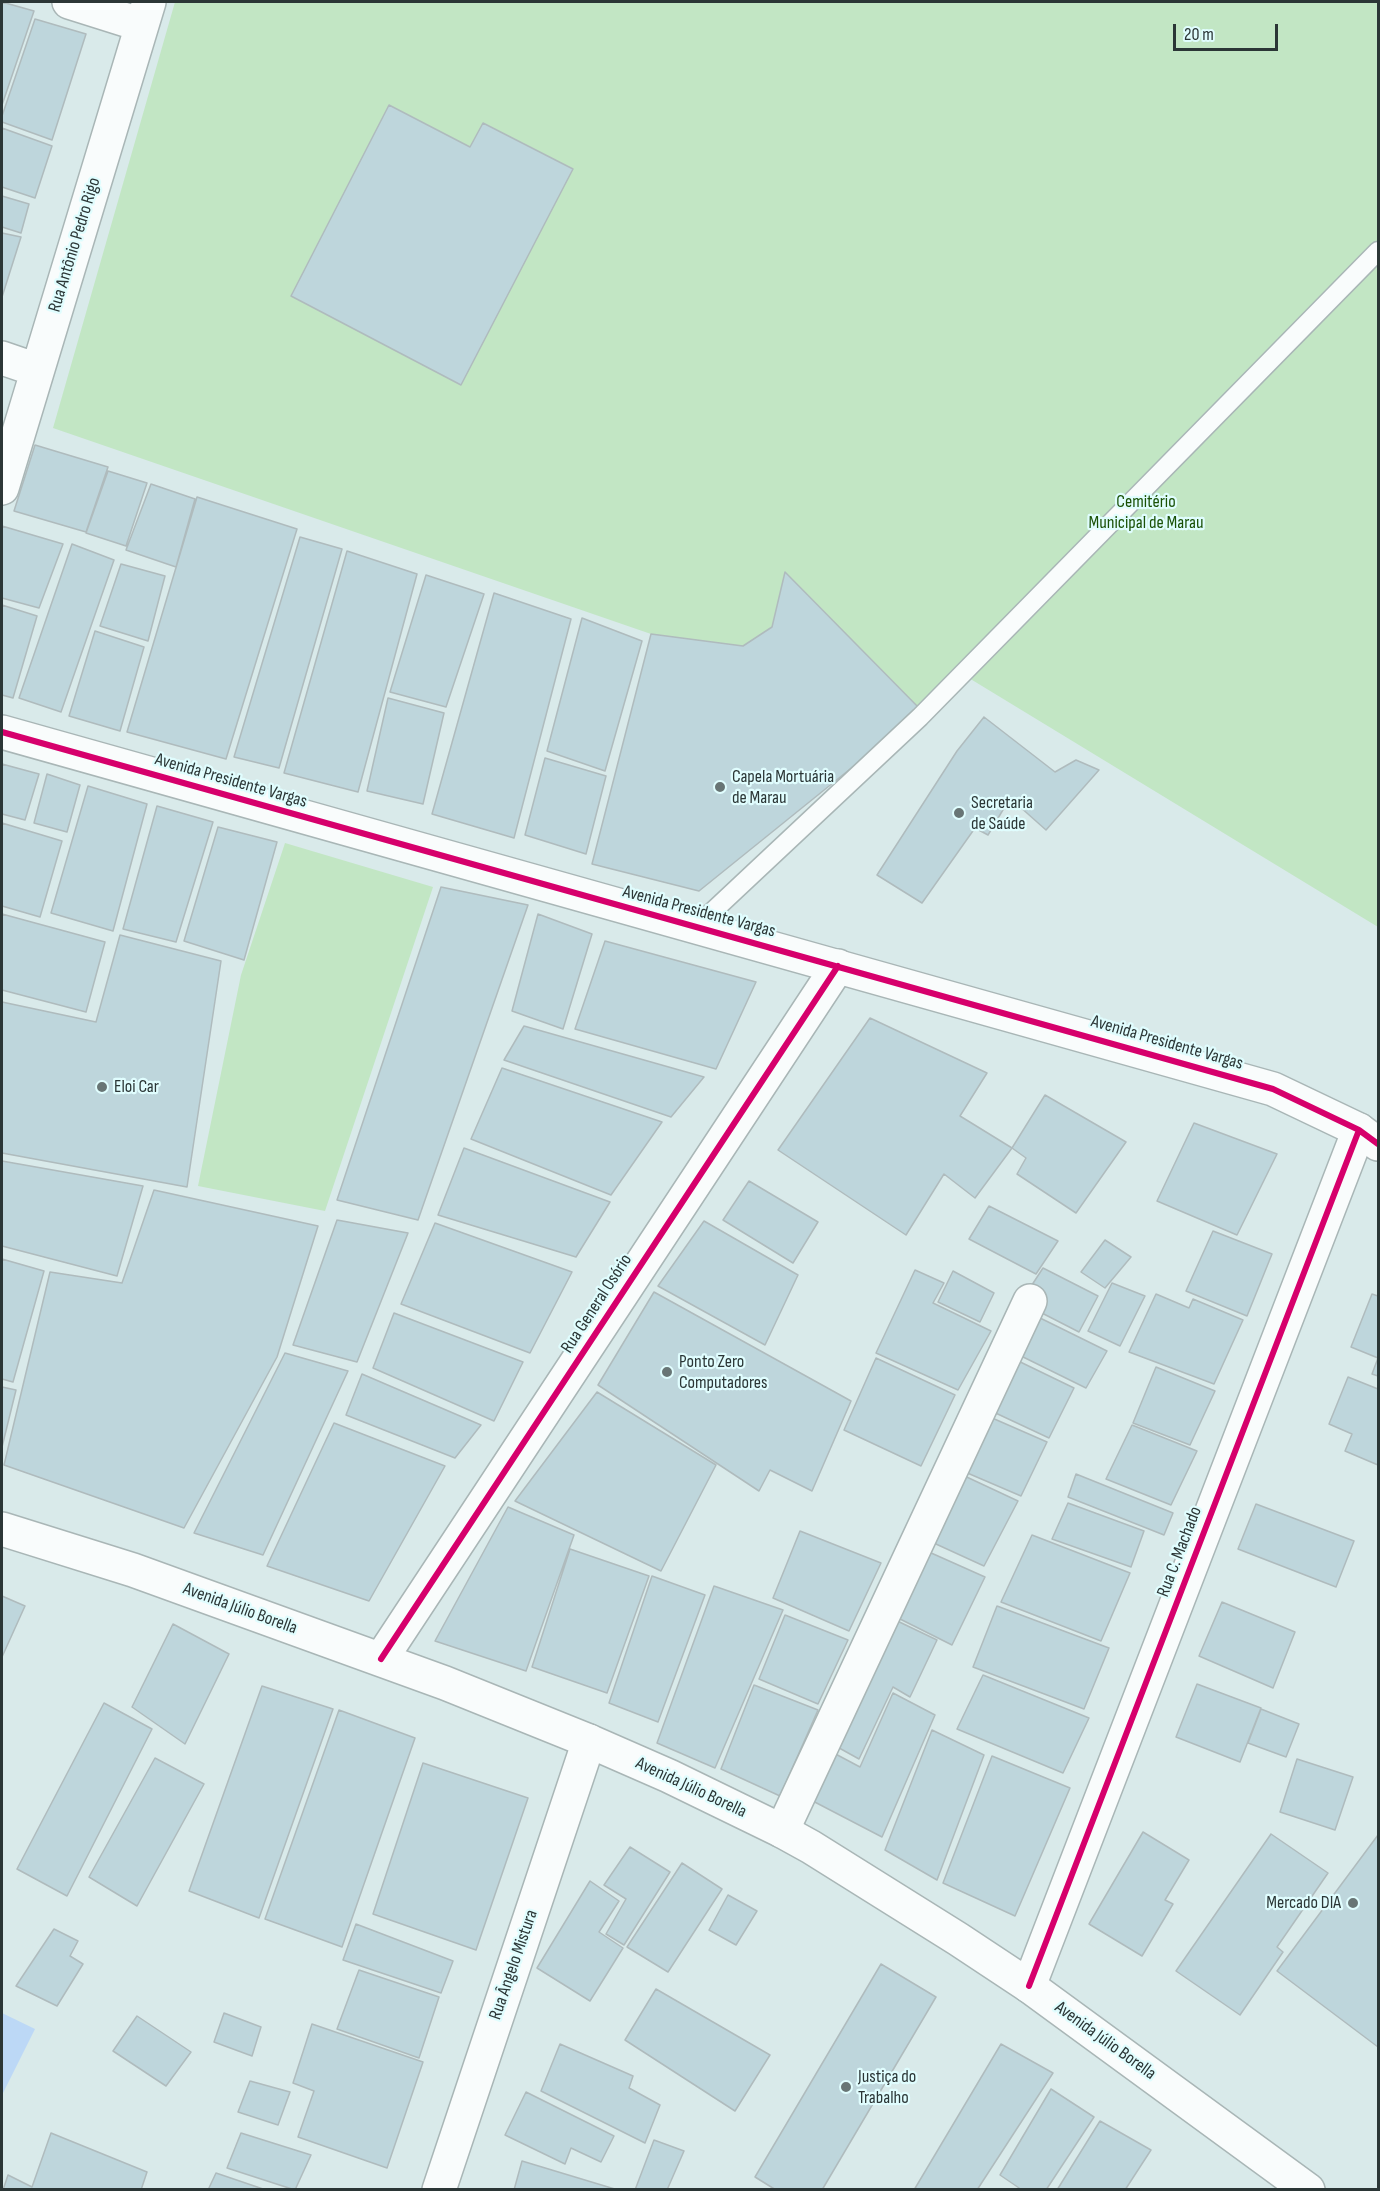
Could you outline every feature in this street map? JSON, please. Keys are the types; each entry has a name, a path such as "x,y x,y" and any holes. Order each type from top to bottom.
{"street":[{"path":"69,2 145,13"},
{"name":"Rua Antônio Pedro Rigo","path":"2,488 145,13"},
{"path":"2,358 37,370"},
{"name":"Avenida Presidente Vargas","path":"2,732 1273,1089 1369,1137"},
{"name":"Rua General Osório","path":"381,1659 838,966"},
{"name":"Rua C. Machado","path":"1029,1986 1369,1137"},
{"path":"782,1831 1030,1301"},
{"name":"Avenida Júlio Borella","path":"2,1529 133,1570 381,1659 589,1741 669,1776 782,1831 811,1847 1029,1986 1286,2183"},
{"name":"Rua Ângelo Mistura","path":"439,2190 589,1741"}],"lane":[{"path":"696,927 920,717 1378,251"}],"green space":[{"name":"Cemitério Municipal de Marau","path":"175,2 1378,2 1378,927 959,672 922,711 785,572 772,627 743,646 651,634 53,428"},
{"path":"285,843 433,887 325,1211 198,1186 241,975"}],"water":[{"path":"2,2013 35,2029 2,2095"}],"building":[{"path":"2,2 34,11 2,105"},
{"path":"35,19 86,34 52,140 2,122 2,116"},
{"path":"389,105 470,147 483,123 573,169 461,385 291,296"},
{"path":"2,128 52,146 35,198 2,187"},
{"path":"2,196 29,204 21,233 2,227"},
{"path":"2,233 21,237 2,297"},
{"path":"35,445 108,467 86,532 14,511"},
{"path":"108,471 147,483 126,546 86,533"},
{"path":"151,484 195,499 176,567 126,550"},
{"path":"197,497 297,529 226,759 127,732"},
{"path":"2,526 63,544 39,608 2,598"},
{"path":"300,537 342,549 279,768 234,757"},
{"path":"72,544 114,560 61,712 19,698"},
{"path":"347,551 417,574 358,792 284,773"},
{"path":"121,564 165,576 148,641 100,626"},
{"name":"Capela Mortuária de Marau","path":"785,572 922,711 699,891 592,864 651,634 743,646 772,627"},
{"path":"426,575 484,594 446,707 390,692"},
{"path":"494,593 571,619 514,838 432,814"},
{"path":"2,605 37,616 13,698 2,695"},
{"path":"582,618 642,641 605,771 547,751"},
{"path":"95,631 144,647 120,731 69,716"},
{"path":"388,698 444,713 423,804 367,791"},
{"name":"Secretaria de Saúde","path":"984,717 1055,772 1076,760 1099,770 1046,830 1010,798 988,835 975,828 922,903 877,875 957,751"},
{"path":"545,758 606,776 586,854 525,835"},
{"path":"2,764 39,774 25,820 2,814"},
{"path":"47,774 80,785 67,832 34,823"},
{"path":"88,786 147,804 113,931 51,913"},
{"path":"157,806 213,822 176,942 123,929"},
{"path":"2,823 62,841 40,917 2,906"},
{"path":"218,827 277,842 244,960 184,941"},
{"path":"441,887 528,905 418,1220 337,1200"},
{"path":"2,914 105,942 86,1012 2,990"},
{"path":"538,914 592,934 563,1029 512,1011"},
{"name":"Eloi Car","path":"120,935 221,961 187,1187 2,1153 2,1002 96,1022"},
{"path":"605,941 756,982 716,1069 575,1029"},
{"path":"870,1018 987,1073 960,1116 1012,1148 975,1198 944,1174 906,1235 778,1150"},
{"path":"524,1026 704,1077 671,1117 504,1060"},
{"path":"502,1068 662,1122 611,1195 471,1139"},
{"path":"1045,1095 1126,1142 1076,1213 1017,1174 1026,1158 1012,1148"},
{"path":"1194,1123 1277,1154 1237,1235 1157,1201"},
{"path":"464,1148 610,1202 576,1257 438,1215"},
{"path":"2,1161 143,1186 117,1276 2,1246"},
{"path":"749,1181 818,1222 793,1263 723,1220"},
{"path":"154,1190 318,1226 277,1357 184,1528 4,1465 50,1272 122,1283"},
{"path":"989,1206 1058,1241 1036,1274 969,1239"},
{"path":"337,1220 408,1233 357,1362 293,1345"},
{"path":"704,1221 798,1275 765,1345 658,1286"},
{"path":"435,1223 572,1272 530,1353 401,1304"},
{"path":"1213,1231 1272,1254 1247,1316 1186,1291"},
{"path":"1105,1240 1131,1257 1105,1288 1081,1272"},
{"path":"2,1259 44,1271 13,1382 2,1379"},
{"path":"1043,1268 1098,1296 1079,1332 1036,1310 1026,1294"},
{"path":"915,1270 944,1283 933,1303 991,1331 958,1390 876,1353"},
{"path":"953,1271 994,1293 980,1322 938,1302"},
{"path":"1112,1283 1145,1296 1120,1346 1088,1331"},
{"path":"654,1292 851,1401 812,1491 770,1470 759,1491 598,1385"},
{"path":"1156,1294 1189,1308 1193,1299 1243,1320 1214,1384 1129,1352"},
{"path":"1372,1294 1378,1296 1378,1358 1351,1347"},
{"path":"394,1313 523,1362 494,1421 373,1368"},
{"path":"1034,1315 1107,1351 1086,1388 1015,1353"},
{"path":"285,1353 348,1371 263,1555 194,1533"},
{"path":"1010,1357 1074,1388 1049,1438 987,1409"},
{"path":"876,1358 955,1395 921,1466 844,1430"},
{"path":"1378,1358 1378,1376 1372,1374"},
{"path":"1156,1367 1215,1391 1190,1445 1133,1423"},
{"path":"362,1374 481,1425 455,1458 346,1415"},
{"path":"1348,1377 1378,1389 1378,1465 1345,1451 1352,1434 1329,1424"},
{"path":"2,1387 16,1390 2,1447"},
{"path":"597,1392 716,1465 661,1571 515,1501"},
{"path":"983,1414 1047,1442 1021,1496 958,1469"},
{"path":"334,1423 445,1466 369,1601 267,1566"},
{"path":"1132,1425 1197,1451 1171,1505 1106,1479"},
{"path":"956,1472 1018,1501 984,1566 925,1539"},
{"path":"1076,1474 1173,1513 1164,1535 1068,1497"},
{"path":"1068,1503 1144,1531 1131,1567 1052,1539"},
{"path":"1256,1504 1354,1541 1336,1587 1238,1549"},
{"path":"508,1507 574,1535 526,1671 435,1641"},
{"path":"800,1531 881,1563 849,1631 773,1598"},
{"path":"1032,1535 1130,1573 1101,1641 1001,1602"},
{"path":"920,1548 985,1577 952,1645 888,1613"},
{"path":"570,1549 649,1576 607,1693 532,1667"},
{"path":"652,1576 705,1595 658,1722 609,1703"},
{"path":"714,1586 783,1610 715,1768 657,1743"},
{"path":"2,1596 25,1606 2,1657"},
{"path":"1222,1602 1295,1632 1273,1688 1199,1656"},
{"path":"997,1606 1109,1648 1084,1709 973,1667"},
{"path":"785,1615 848,1640 818,1704 759,1679"},
{"path":"889,1617 937,1640 910,1697 893,1687 859,1759 832,1744"},
{"path":"173,1624 229,1654 185,1744 132,1707"},
{"path":"983,1675 1089,1718 1063,1773 957,1729"},
{"path":"1197,1684 1261,1708 1240,1762 1176,1737"},
{"path":"754,1685 818,1710 780,1796 721,1769"},
{"path":"262,1686 333,1709 259,1918 189,1891"},
{"path":"893,1693 935,1715 882,1837 807,1798 828,1750 860,1767"},
{"path":"104,1703 152,1729 67,1896 17,1869"},
{"path":"1261,1709 1299,1724 1286,1757 1248,1743"},
{"path":"339,1710 415,1738 342,1947 265,1919"},
{"path":"932,1730 984,1755 937,1880 885,1850"},
{"path":"992,1756 1070,1788 1015,1916 943,1883"},
{"path":"155,1758 204,1784 137,1906 89,1877"},
{"path":"1297,1759 1353,1777 1335,1830 1280,1812"},
{"path":"423,1763 528,1798 476,1950 373,1914"},
{"path":"1143,1832 1189,1860 1165,1900 1173,1904 1142,1956 1089,1924"},
{"path":"1271,1834 1328,1873 1277,1947 1283,1952 1240,2015 1176,1971"},
{"name":"Mercado DIA","path":"1378,1835 1378,2047 1277,1971"},
{"path":"630,1847 670,1872 624,1945 606,1934 626,1899 604,1885"},
{"path":"682,1863 722,1889 668,1972 627,1947"},
{"path":"590,1881 619,1901 599,1932 623,1948 590,2001 537,1968"},
{"path":"728,1895 757,1911 736,1945 709,1930"},
{"path":"356,1924 453,1961 441,1993 343,1960"},
{"path":"54,1929 78,1941 70,1956 83,1964 57,2006 16,1986"},
{"name":"Justiça do Trabalho","path":"881,1964 936,1997 822,2190 776,2190 755,2177"},
{"path":"359,1970 439,1997 419,2058 337,2029"},
{"path":"656,1989 770,2055 735,2111 625,2040"},
{"path":"224,2013 261,2027 252,2056 214,2042"},
{"path":"137,2016 191,2052 166,2086 113,2051"},
{"path":"312,2024 423,2062 387,2168 298,2137 314,2091 293,2083"},
{"path":"560,2044 633,2076 629,2088 660,2105 645,2143 541,2091"},
{"path":"1001,2044 1053,2073 977,2190 914,2190"},
{"path":"250,2081 290,2092 278,2125 238,2112"},
{"path":"1051,2089 1094,2117 1046,2190 1022,2190 1000,2175"},
{"path":"526,2092 614,2136 601,2162 571,2148 565,2164 505,2135"},
{"path":"1100,2121 1151,2150 1125,2190 1057,2190"},
{"path":"51,2133 147,2172 141,2190 3,2190 8,2175 32,2187"},
{"path":"241,2133 311,2155 295,2190 227,2168"},
{"path":"654,2140 684,2151 667,2190 635,2190"},
{"path":"522,2161 618,2190 514,2190"},
{"path":"216,2173 266,2190 208,2190"}],"cycle path":[{"path":"2,732 1273,1089 1359,1130 1378,1144"},
{"path":"381,1659 838,966"},
{"path":"1029,1986 1359,1130"}],"place":[{"name":"Capela Mortuária de Marau","path":"720,787"},
{"name":"Secretaria de Saúde","path":"959,813"},
{"name":"Eloi Car","path":"102,1087"},
{"name":"Ponto Zero Computadores","path":"667,1372"},
{"name":"Mercado DIA","path":"1353,1903"},
{"name":"Justiça do Trabalho","path":"846,2087"}]}
